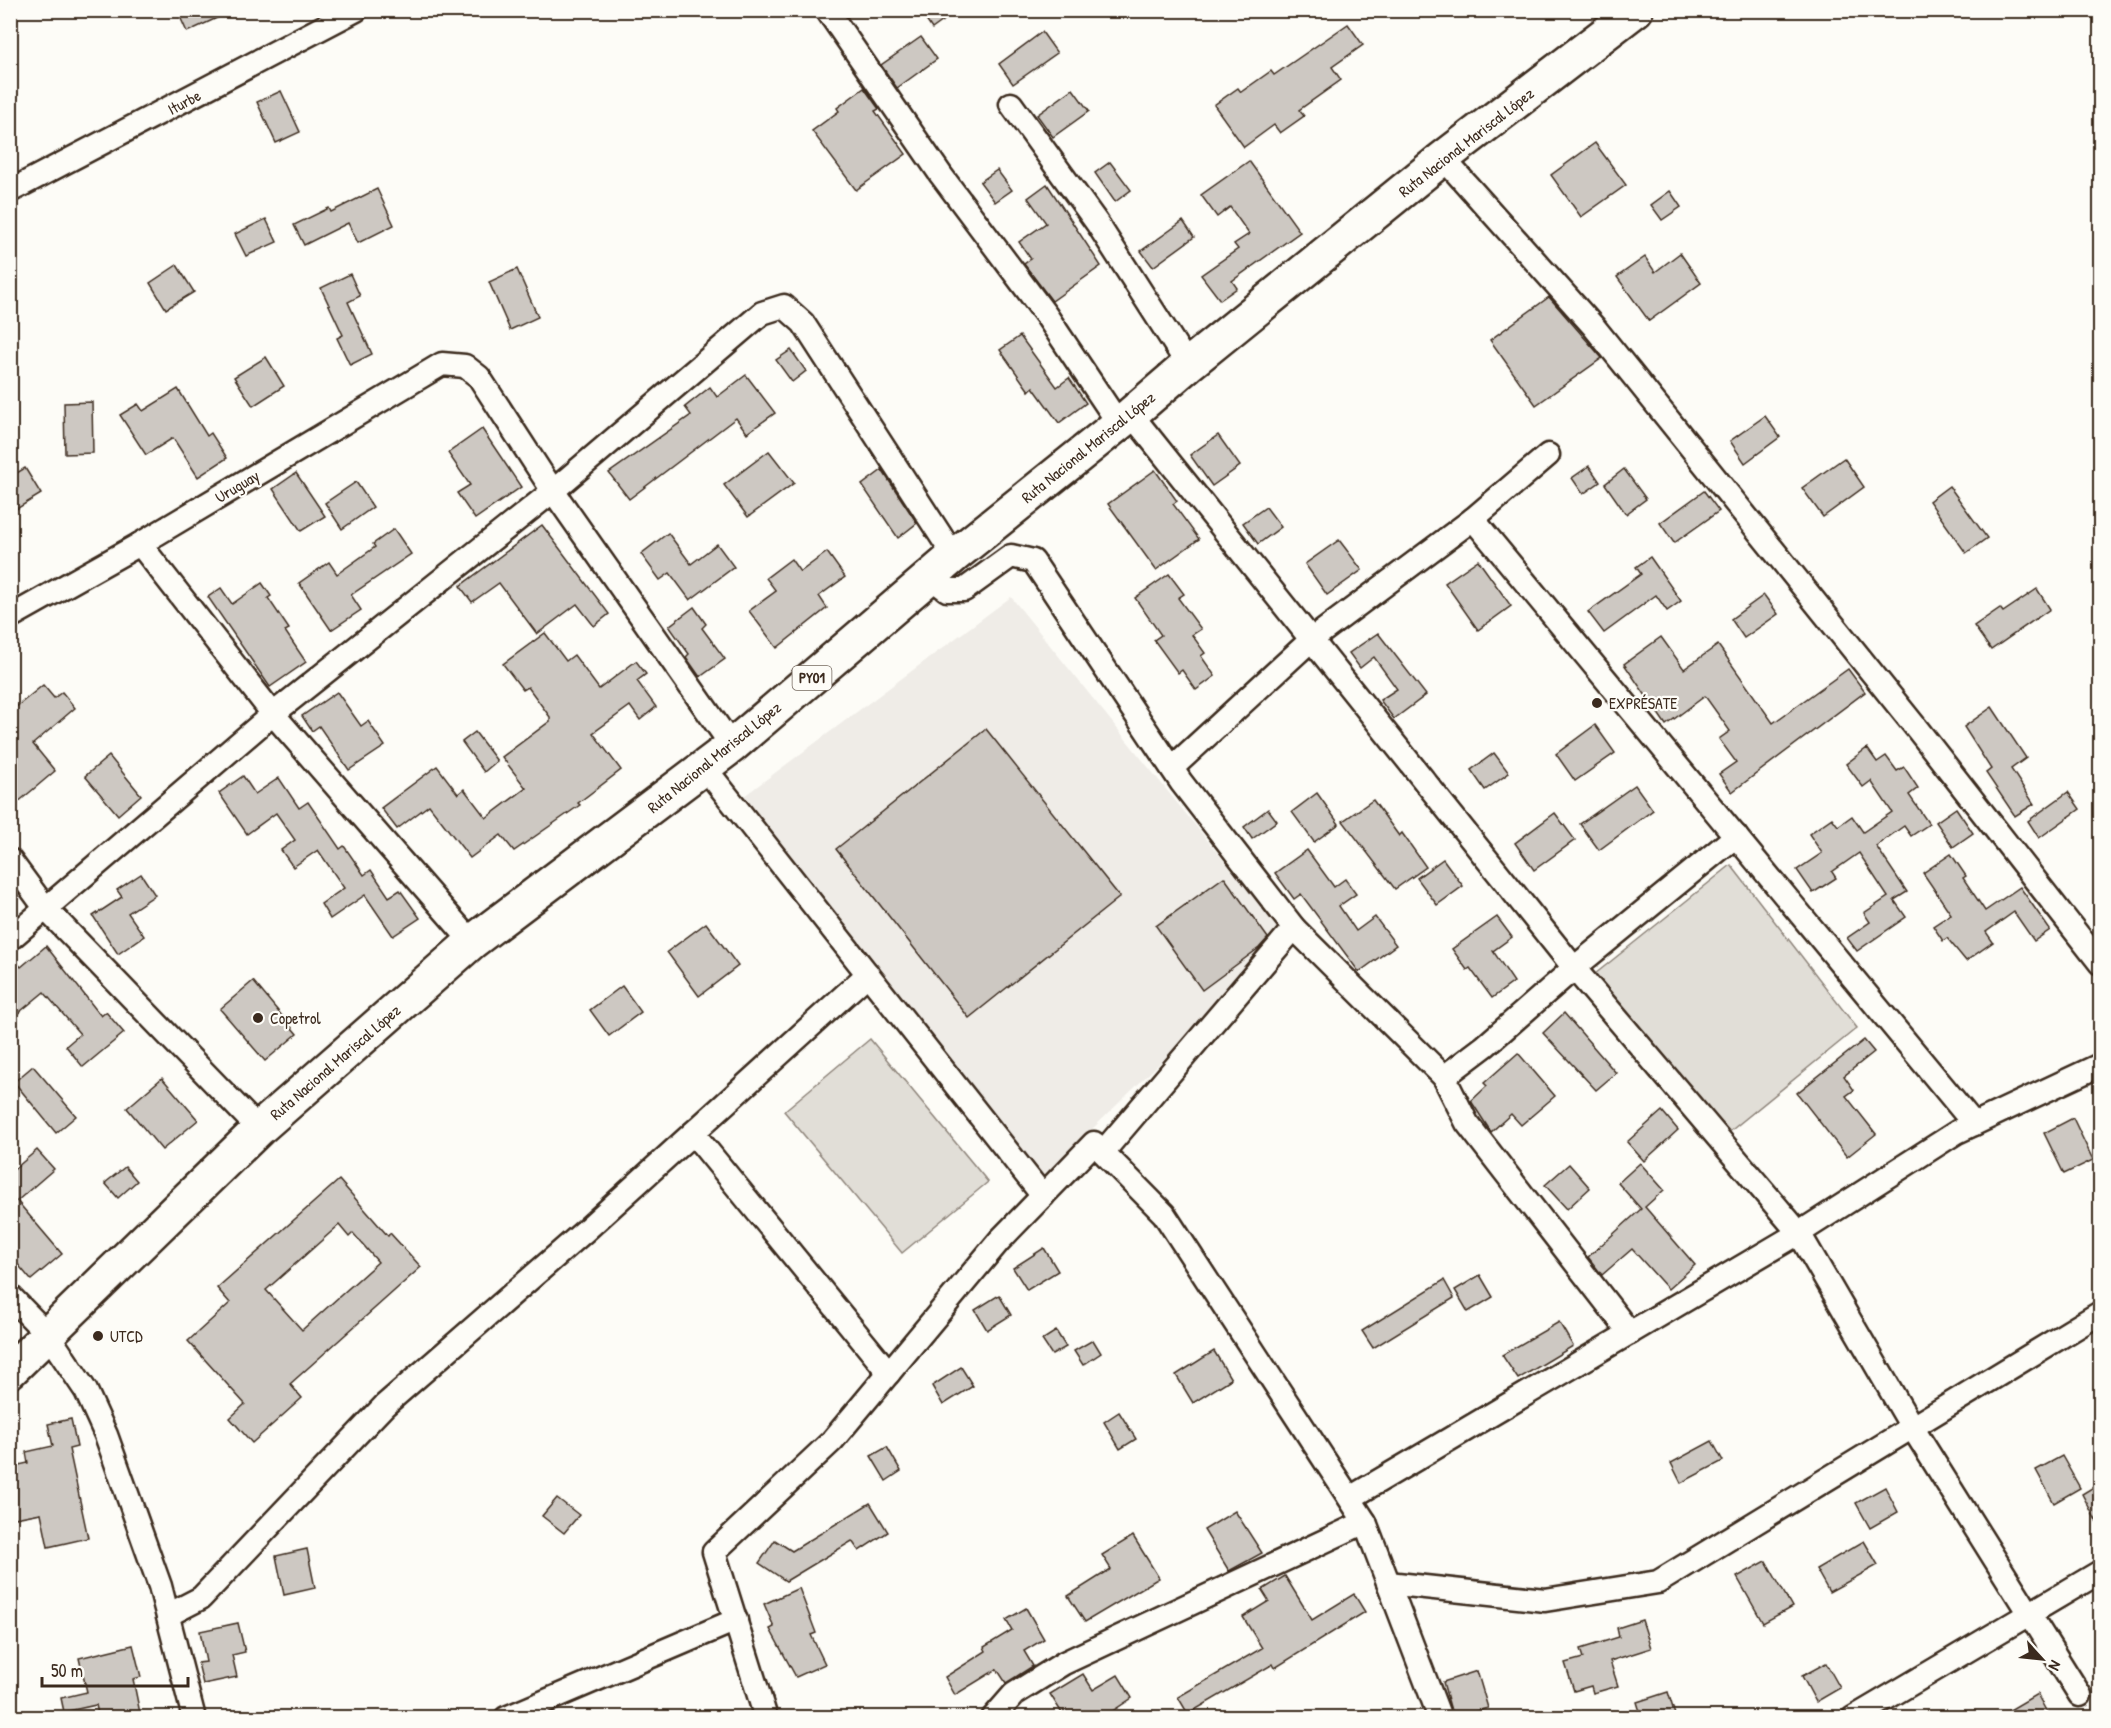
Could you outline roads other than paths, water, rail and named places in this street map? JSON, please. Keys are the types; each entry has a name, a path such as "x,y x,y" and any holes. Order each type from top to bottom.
{"highway":[{"name":"Ruta Nacional Mariscal López","path":"10,1371 49,1336 259,1129 472,942 705,768 942,566 1125,419 1188,365 1443,158 1636,10"}],"street":[{"name":"Iturbe","path":"10,191 356,10"},
{"path":"827,10 941,175 1125,419 1311,640 1574,968 1799,1233 1912,1427 2080,1695"},
{"path":"1011,104 1097,224 1188,365"},
{"path":"1443,158 1594,327 1918,730 2100,963"},
{"path":"10,939 273,714 553,491 762,313 784,306 803,323 942,566 947,590 964,590 1011,556 1033,561 1172,768 1294,928 1444,1077 1467,1123 1630,1333"},
{"name":"Uruguay","path":"10,616 140,544 442,364 465,366 479,377 553,491"},
{"path":"1172,768 1311,640 1473,519 1548,455"},
{"path":"553,491 732,746"},
{"path":"1473,519 1974,1124"},
{"path":"140,544 273,714 472,942"},
{"path":"705,768 1042,1196"},
{"path":"1444,1077 1485,1046 1574,968 1736,836"},
{"path":"10,860 46,909 259,1129"},
{"path":"1103,1152 1294,928"},
{"path":"168,1615 201,1598 385,1405 586,1230 868,974"},
{"path":"1350,1498 1799,1233 1958,1132 2100,1065"},
{"path":"693,1133 889,1373"},
{"path":"766,1718 714,1552 832,1441 999,1240 1094,1143 1164,1214 1365,1522 1440,1718"},
{"path":"10,1296 49,1336 86,1391 106,1435 168,1615 194,1718"},
{"path":"1388,1583 1545,1600 1658,1582 2100,1313"},
{"path":"993,1718 1014,1694 1064,1663 1365,1522"},
{"path":"1853,1718 2100,1572"},
{"path":"506,1718 736,1620"}],"place":[{"name":"EXPRÉSATE","path":"1597,703"},
{"name":"Copetrol","path":"258,1018"},
{"name":"UTCD","path":"98,1336"}]}
